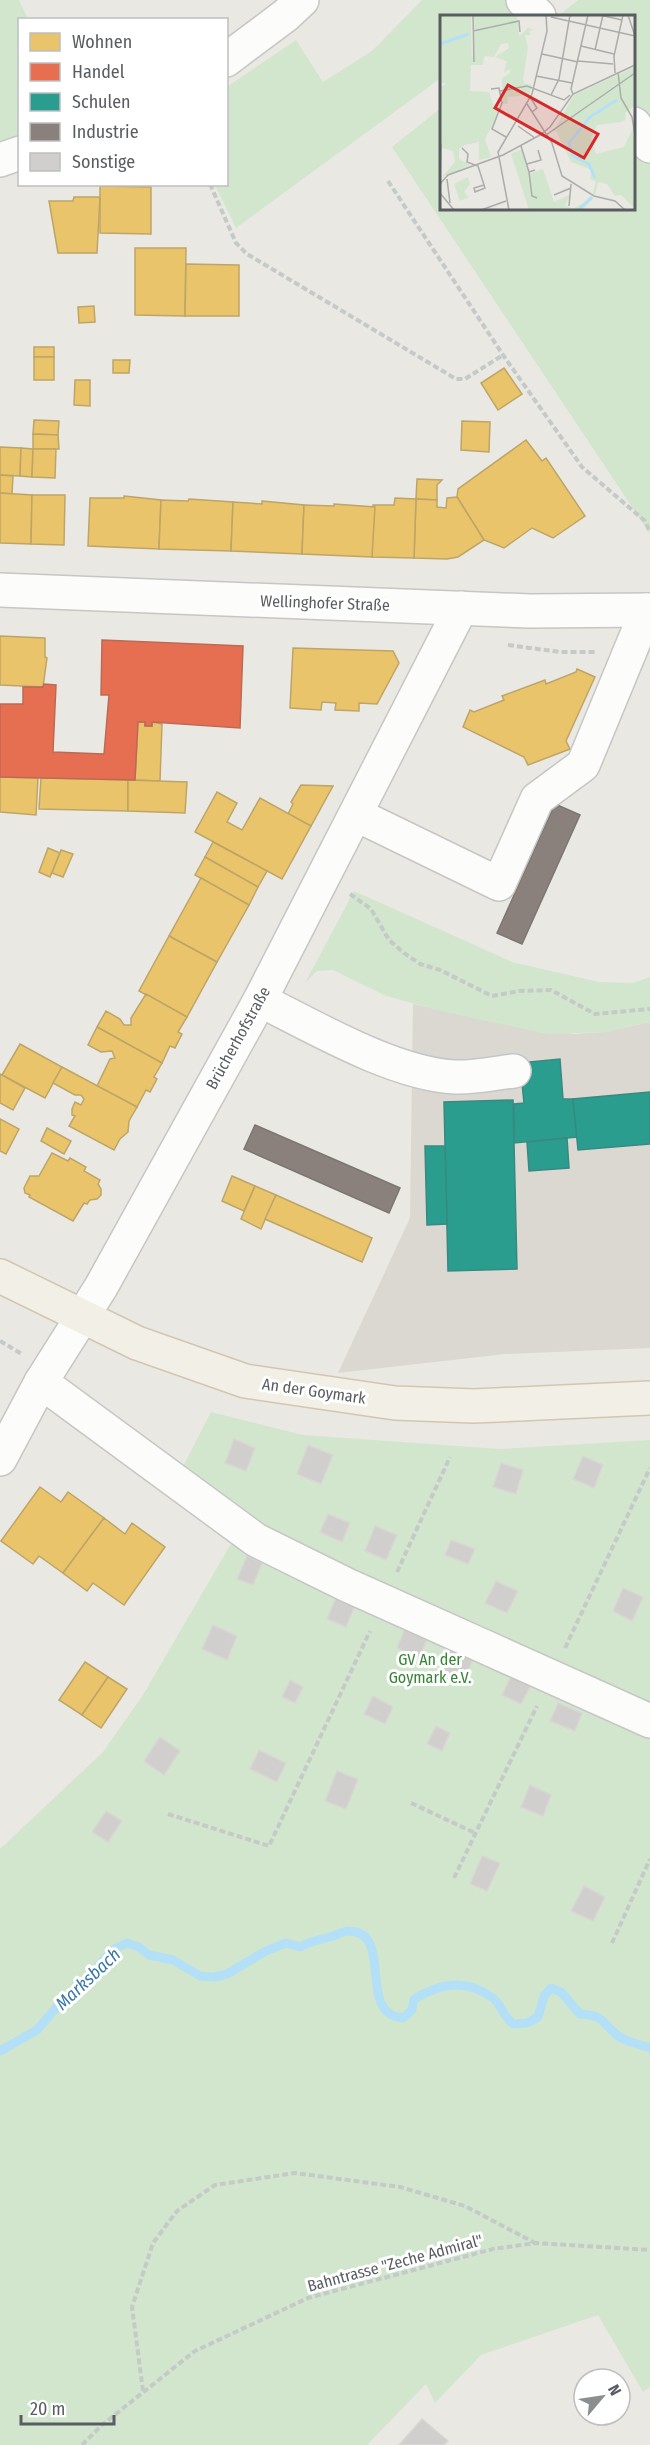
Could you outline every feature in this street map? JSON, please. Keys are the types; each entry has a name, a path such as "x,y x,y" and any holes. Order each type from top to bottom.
{"main road":[{"name":"An der Goymark","path":"0,1276 81,1318 137,1343 245,1381 395,1403 474,1406 650,1398"}],"street":[{"path":"228,58 286,15 302,0"},
{"path":"523,0 538,15"},
{"path":"635,127 650,146"},
{"path":"0,160 18,154"},
{"name":"Wellinghofer Straße","path":"0,590 530,611 649,610"},
{"name":"Brücherhofstraße","path":"0,1459 36,1392 101,1287 260,1000 461,608"},
{"path":"357,814 499,884 537,799 583,765 649,610"},
{"path":"260,1000 337,1038 410,1069 455,1077 514,1071"},
{"path":"36,1392 126,1472"},
{"path":"36,1392 256,1540 384,1602 650,1721"}],"path":[{"path":"388,180 503,355 582,467 645,521 650,532"},
{"path":"211,186 236,243 247,254 456,379 465,379 503,355"},
{"path":"323,879 354,896 371,909 389,940 404,953 420,964 440,970 492,996 519,991 551,990 595,1014 650,1009"},
{"path":"0,1341 16,1350"},
{"path":"168,1814 269,1846 450,1457"},
{"path":"411,1803 475,1833"},
{"path":"612,1943 650,1859"},
{"path":"143,2391 132,2307 153,2243 177,2211 215,2185 295,2173 400,2187 465,2206 536,2243"},
{"name":"Bahntrasse \"Zeche Admiral\"","path":"82,2445 102,2425 195,2351 308,2298 493,2249 536,2243 650,2250"}],"shaded area":[{"path":"413,1004 488,1021 573,1034 605,1032 650,1022 650,1348 505,1354 338,1373 410,1218"}],"green space":[{"path":"0,0 19,0 28,18 18,18 18,139 0,144"},
{"path":"422,0 549,0 527,15 440,15 440,79 236,228 215,186 228,186 228,86 296,40 323,82 372,51"},
{"path":"578,0 650,0 650,534 392,147 440,109 440,210 635,210 635,15 559,15"},
{"path":"354,891 512,962 599,982 633,983 650,977 650,1022 605,1032 548,1034 441,1011 386,996 333,970 317,971 305,983"},
{"name":"GV An der Goymark e.V.","path":"211,1412 303,1435 500,1449 650,1440 650,2387 643,2392 632,2373 632,2367 628,2367 598,2315 481,2355 435,2403 426,2384 367,2445 0,2445 0,1849 103,1752 143,1695 235,1537 172,1488"}],"building: Wohnen":[{"path":"100,186 151,187 151,234 100,233"},
{"path":"74,197 100,197 97,253 58,253 49,201 73,201"},
{"path":"135,248 186,248 185,316 135,315"},
{"path":"186,264 239,265 239,316 185,316"},
{"path":"94,306 95,322 79,323 78,307"},
{"path":"34,347 54,347 54,357 34,357"},
{"path":"34,357 54,357 54,380 34,380"},
{"path":"113,360 130,360 129,373 113,373"},
{"path":"504,368 522,394 498,410 481,383"},
{"path":"75,380 90,380 90,406 74,405"},
{"path":"34,420 59,421 58,435 33,434"},
{"path":"462,421 490,422 489,452 461,450"},
{"path":"33,434 58,435 59,449 33,449"},
{"path":"526,440 542,461 546,458 585,516 553,538 532,528 504,548 484,540 457,497 458,489"},
{"path":"0,447 21,448 20,476 0,475"},
{"path":"21,448 33,449 32,477 20,476"},
{"path":"33,449 56,449 55,478 32,477"},
{"path":"0,475 13,476 12,494 0,493"},
{"path":"417,479 442,480 437,485 437,500 416,499"},
{"path":"0,493 32,495 31,544 0,543"},
{"path":"32,495 65,495 64,545 31,544"},
{"path":"124,496 161,500 159,549 88,546 90,498 124,498"},
{"path":"457,497 484,540 458,557 414,558 416,499 437,500 437,507 446,508 447,498"},
{"path":"395,498 416,499 414,558 372,557 373,505 394,505"},
{"path":"189,499 233,502 231,551 159,549 161,500 188,501"},
{"path":"262,501 304,505 302,554 231,551 233,502 262,504"},
{"path":"334,504 375,507 372,557 302,554 304,505 334,506"},
{"path":"0,636 45,638 45,657 47,658 43,687 0,685"},
{"path":"293,648 393,651 399,663 377,704 359,703 359,711 335,710 336,703 322,702 321,710 290,708"},
{"path":"577,669 595,677 566,741 570,749 528,765 524,757 463,727 470,710 474,712 504,700 502,696 545,680 546,684 576,672"},
{"path":"138,722 145,722 145,726 152,726 152,722 162,724 160,781 135,780"},
{"path":"0,777 38,778 36,815 0,812"},
{"path":"41,778 128,780 128,811 39,809"},
{"path":"128,780 187,782 185,813 128,811"},
{"path":"301,785 333,786 311,826 288,814 293,804 291,802"},
{"path":"217,792 237,803 227,822 242,830 260,798 311,826 282,879 195,832"},
{"path":"213,842 267,871 258,887 205,857"},
{"path":"48,848 60,853 50,877 39,872"},
{"path":"61,850 73,854 63,877 52,873"},
{"path":"205,857 258,887 249,905 195,875"},
{"path":"201,878 249,905 217,962 169,936"},
{"path":"169,936 217,962 187,1017 139,991"},
{"path":"146,994 187,1017 178,1032 182,1034 175,1048 170,1046 162,1063 97,1027 106,1011 120,1019 124,1025 131,1025 131,1018"},
{"path":"97,1027 162,1063 154,1077 157,1079 150,1092 146,1090 137,1107 97,1086 110,1059 115,1058 112,1051 101,1052 88,1045"},
{"path":"20,1044 62,1067 45,1098 2,1075"},
{"path":"62,1067 137,1107 129,1121 128,1132 120,1139 114,1150 69,1126 75,1116 72,1115 72,1109 75,1102 81,1105 84,1099 81,1095 75,1095 53,1083"},
{"path":"0,1074 25,1088 13,1110 0,1103"},
{"path":"0,1119 19,1129 6,1154 0,1151"},
{"path":"47,1128 71,1141 64,1154 41,1141"},
{"path":"52,1153 68,1161 70,1158 86,1167 84,1171 100,1180 98,1184 101,1195 87,1204 84,1203 73,1221 25,1193 24,1188 30,1176 39,1176"},
{"path":"232,1176 255,1186 244,1211 222,1201"},
{"path":"255,1186 276,1195 261,1229 241,1219"},
{"path":"276,1195 372,1238 362,1262 265,1219"},
{"path":"40,1487 61,1502 68,1492 104,1518 63,1573 39,1556 33,1564 1,1541"},
{"path":"104,1518 125,1534 132,1523 165,1547 124,1605 93,1583 87,1591 63,1573"},
{"path":"85,1662 108,1677 82,1715 59,1700"},
{"path":"108,1677 127,1689 101,1728 82,1715"}],"building: Handel":[{"path":"102,640 243,646 240,728 152,722 152,726 145,726 145,722 138,722 135,780 0,777 0,704 23,704 23,687 56,685 53,752 104,754 109,695 101,695"}],"building: Schulen":[{"path":"560,1059 563,1099 573,1099 577,1137 514,1143 514,1104 524,1103 520,1063"},
{"path":"650,1092 650,1144 578,1150 573,1099"},
{"path":"513,1100 517,1269 448,1271 444,1102"},
{"path":"567,1138 569,1168 529,1171 527,1142"},
{"path":"425,1146 445,1146 447,1224 427,1225"}],"building: Industrie":[{"path":"555,804 580,815 522,944 497,933"},
{"path":"255,1125 400,1188 389,1213 244,1149"}],"building: Sonstige":[{"path":"234,1439 255,1448 246,1471 225,1463"},
{"path":"308,1445 333,1455 321,1484 297,1474"},
{"path":"583,1456 603,1465 594,1488 573,1479"},
{"path":"501,1463 523,1470 516,1494 493,1487"},
{"path":"328,1514 350,1523 342,1542 320,1532"},
{"path":"375,1526 397,1535 386,1560 365,1551"},
{"path":"451,1540 475,1549 468,1564 445,1555"},
{"path":"247,1556 262,1563 253,1585 237,1579"},
{"path":"496,1581 518,1591 507,1613 485,1603"},
{"path":"623,1588 643,1597 632,1621 613,1611"},
{"path":"337,1595 356,1603 346,1627 327,1619"},
{"path":"213,1625 237,1636 227,1660 202,1649"},
{"path":"406,1625 429,1635 419,1658 397,1648"},
{"path":"452,1646 474,1656 465,1679 441,1669"},
{"path":"512,1674 532,1683 521,1704 502,1695"},
{"path":"290,1680 303,1687 295,1703 282,1697"},
{"path":"373,1696 393,1707 385,1724 364,1714"},
{"path":"558,1703 582,1713 575,1731 550,1721"},
{"path":"436,1726 450,1733 442,1751 427,1744"},
{"path":"160,1737 180,1751 164,1775 144,1761"},
{"path":"259,1750 286,1763 277,1782 250,1769"},
{"path":"337,1771 358,1779 346,1809 325,1801"},
{"path":"530,1785 551,1795 543,1816 521,1807"},
{"path":"106,1811 122,1821 108,1842 92,1832"},
{"path":"482,1856 500,1863 487,1891 470,1884"},
{"path":"584,1886 605,1897 593,1921 571,1911"},
{"path":"422,2419 448,2441 444,2445 399,2445"}],"waterway":[{"name":"Marksbach","path":"0,2051 37,2030 60,2003 78,1991 106,1957 116,1948 127,1943 139,1947 149,1955 173,1960 200,1976 214,1977 227,1974 266,1951 286,1943 300,1947 348,1931 362,1935 370,1944 374,1957 377,1989 381,2003 389,2013 403,2018 412,2010 414,1999 444,1986 463,1985 473,1987 493,1998 513,2024 527,2023 538,2017 544,1996 551,1988 561,1992 580,2014 594,2016 602,2020 620,2037 650,2048"}]}
